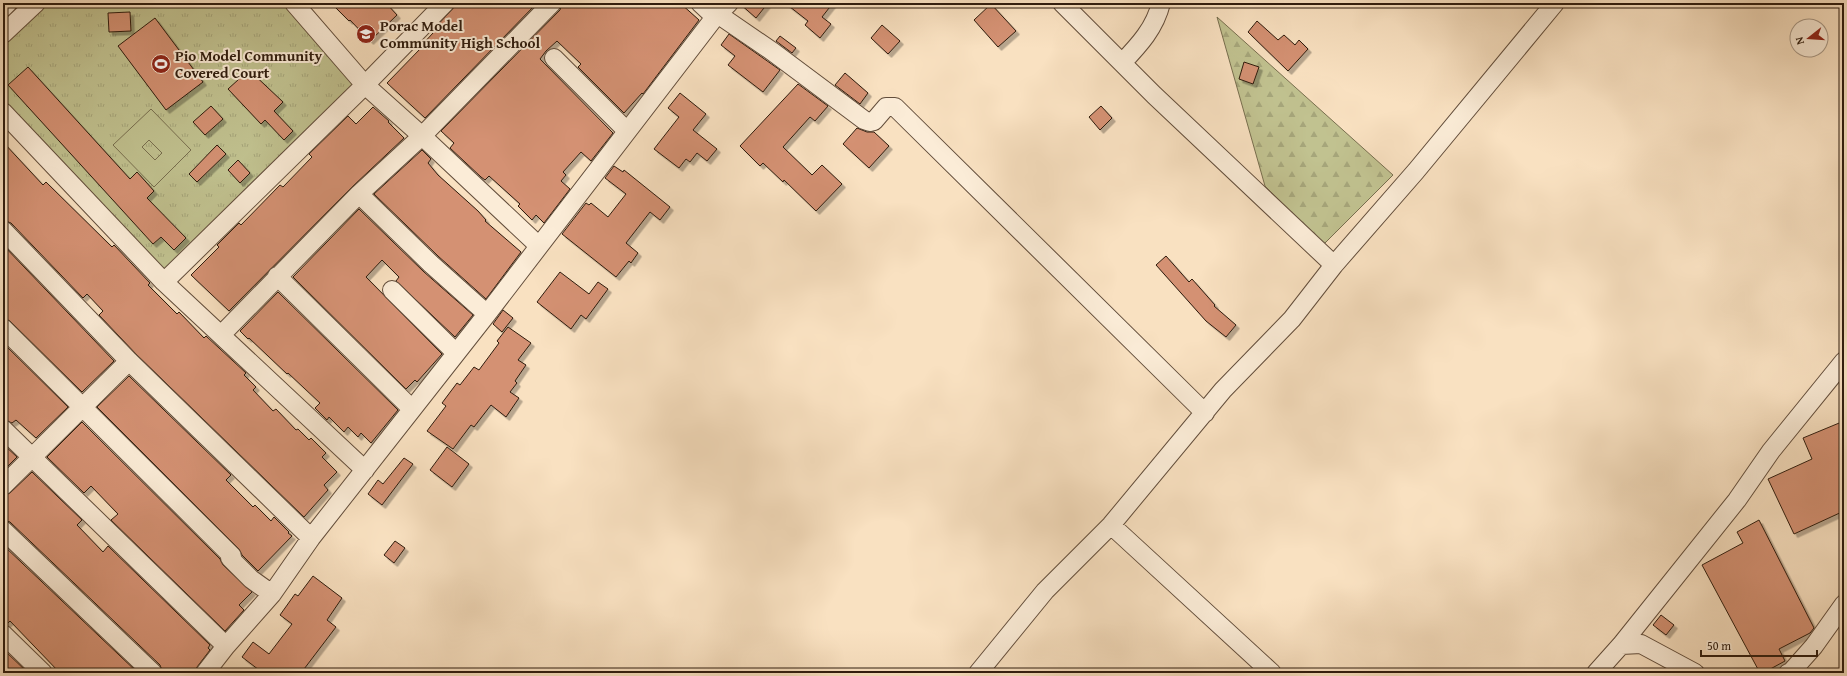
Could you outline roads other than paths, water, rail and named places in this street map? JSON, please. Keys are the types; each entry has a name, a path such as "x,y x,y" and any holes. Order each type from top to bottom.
{"street":[{"path":"3,8 8,3"},
{"path":"3,34 36,3"},
{"path":"294,3 365,85 422,136 539,246"},
{"path":"164,282 365,85 444,3"},
{"path":"221,335 359,194 422,136 552,3"},
{"path":"700,3 721,12 864,120 870,122 886,107 895,107 1204,412"},
{"path":"1062,3 1122,63 1334,265"},
{"path":"1122,63 1139,46 1150,29 1157,17 1160,3"},
{"path":"978,673 1045,591 1111,525 1223,390 1292,318 1334,265 1416,171 1555,3"},
{"path":"205,673 226,646 272,594 311,538 721,12"},
{"path":"554,58 627,131"},
{"path":"3,112 164,282 364,470"},
{"path":"359,194 431,264 487,314"},
{"path":"3,230 129,361 311,538"},
{"path":"278,276 412,410"},
{"path":"392,290 456,353"},
{"path":"3,328 232,556 230,558 251,579 272,594"},
{"path":"3,486 129,361"},
{"path":"1596,673 1621,645 1737,500 1771,452 1844,361"},
{"path":"3,429 226,646"},
{"path":"1111,525 1272,673"},
{"path":"3,530 153,673"},
{"path":"1788,673 1791,672 1814,646 1844,604"},
{"path":"3,634 40,672"},
{"path":"1621,645 1641,644 1695,673"}],"place":[{"name":"Porac Model Community High School","path":"366,34"},
{"name":"Pio Model Community Covered Court","path":"161,64"}]}
